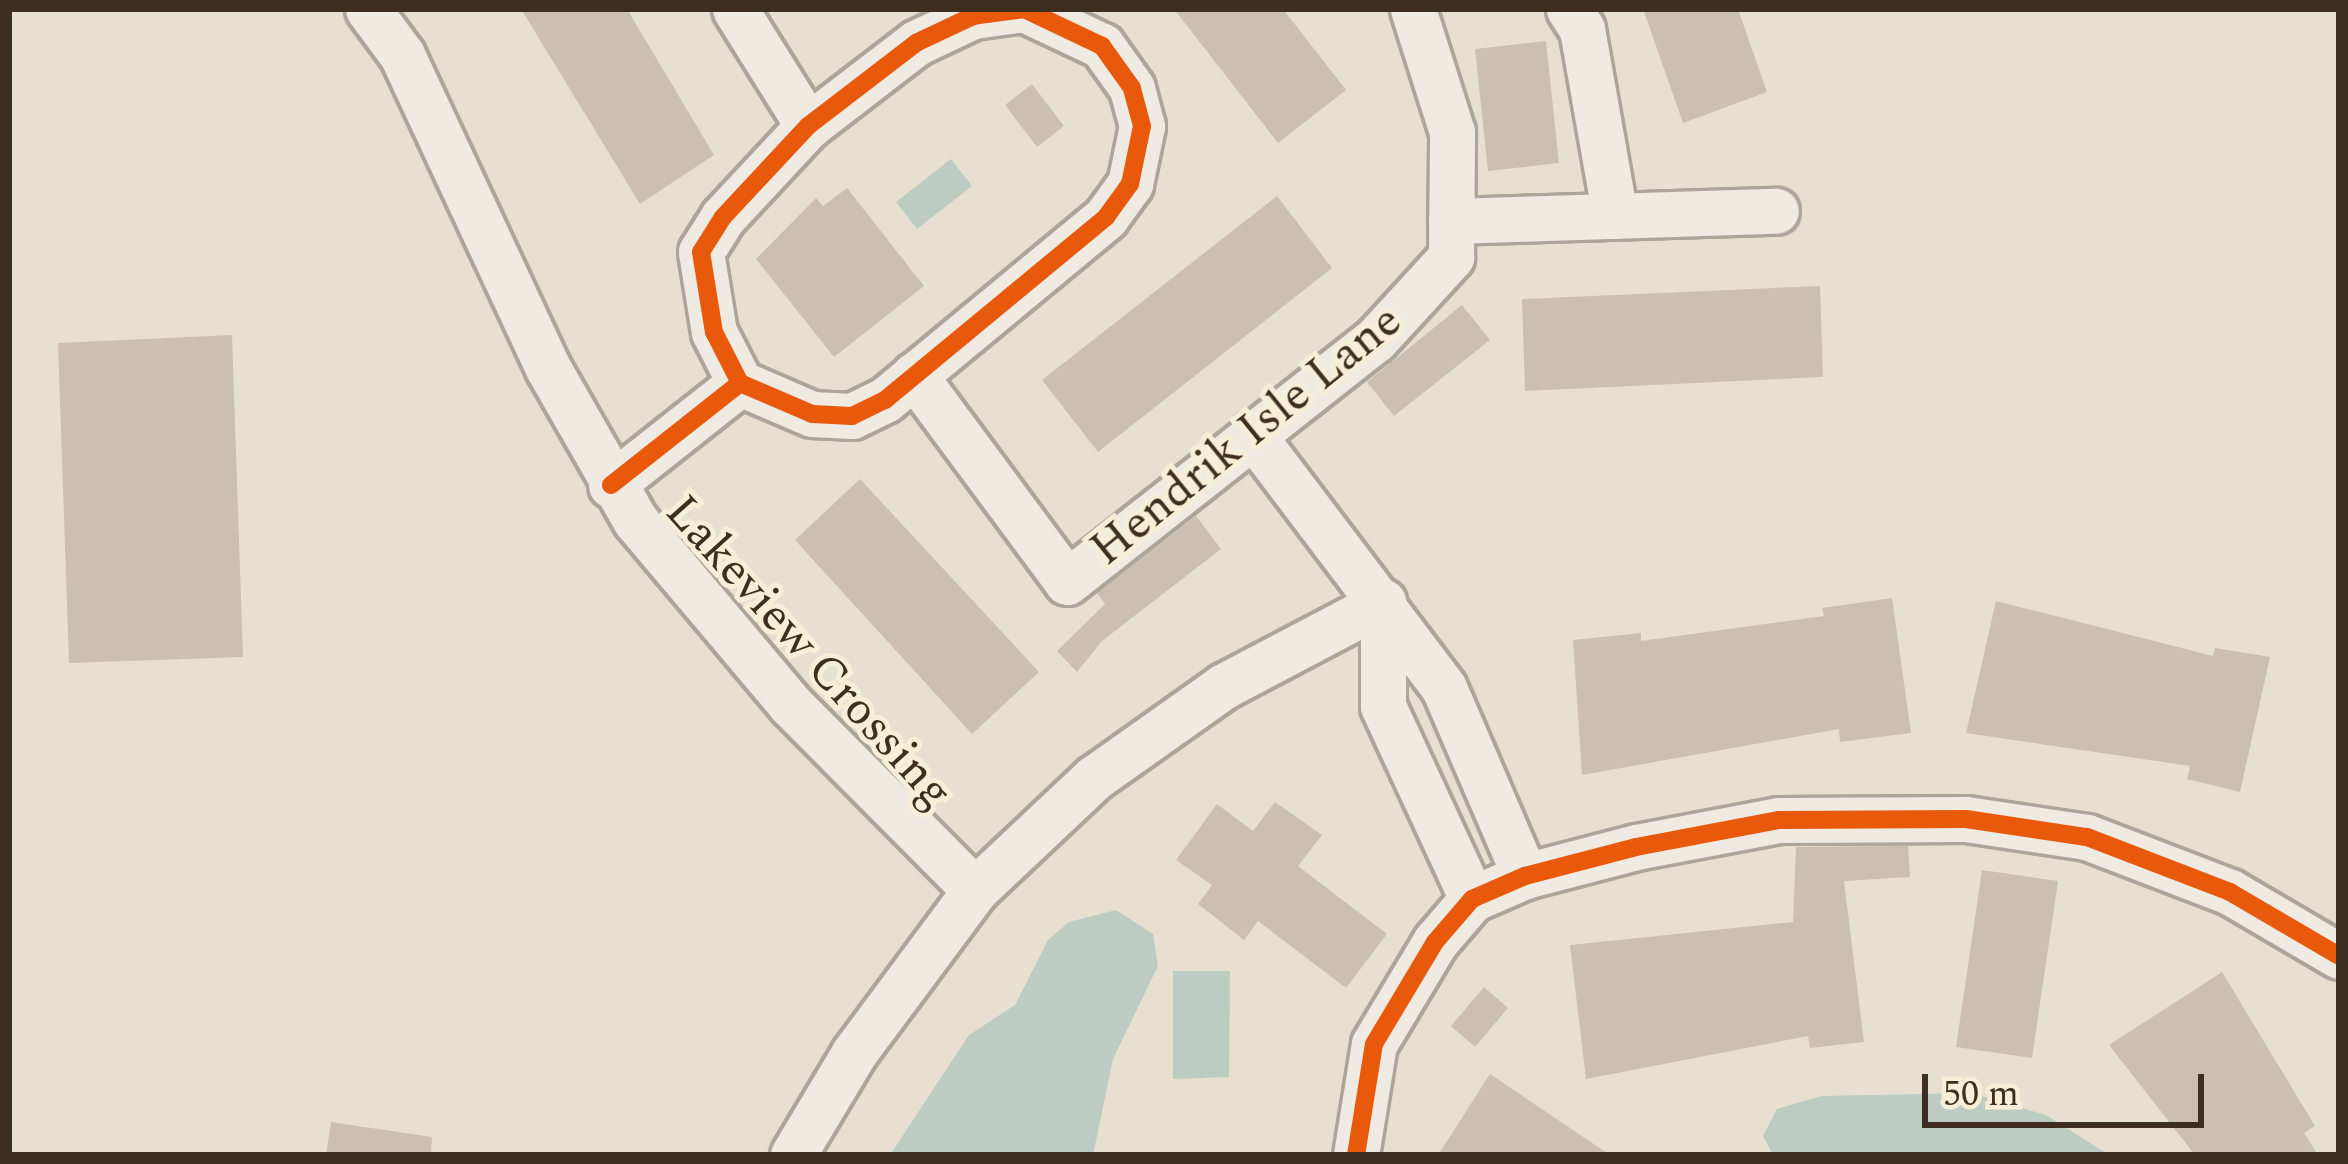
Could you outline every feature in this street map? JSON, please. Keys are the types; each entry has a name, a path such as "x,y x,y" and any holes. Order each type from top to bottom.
{"street":[{"name":"Lakeview Crossing","path":"368,9 402,55 611,485 791,706 975,890"},
{"path":"734,9 808,126"},
{"path":"1024,9 1102,46 1132,88 1142,126 1130,184 1106,217 914,375 853,416 812,414 740,383 714,332 701,252 723,217 808,126 916,43 973,16 1024,9"},
{"name":"Hendrik Isle Lane","path":"914,375 1067,582 1375,340 1451,257 1452,132 1413,9"},
{"path":"1568,9 1582,29 1615,216"},
{"path":"1451,221 1777,211"},
{"path":"611,485 740,383"},
{"path":"1252,434 1444,688 1525,876"},
{"path":"793,1155 865,1037 975,890 1094,778 1205,699 1383,602"},
{"path":"1383,602 1383,706 1472,899"},
{"path":"1356,1155 1374,1044 1435,942 1472,899 1525,876 1779,820 1966,819 2087,837 2230,892 2339,956"}],"shaded area":[{"path":"951,159 972,186 917,229 896,202"},
{"path":"1116,910 1153,934 1158,966 1113,1059 1093,1155 890,1155 969,1035 1015,1005 1048,940 1069,922"},
{"path":"1173,971 1230,971 1229,1077 1173,1079"},
{"path":"1971,1093 2046,1115 2109,1155 1773,1155 1763,1136 1777,1109 1821,1096"}],"building":[{"path":"521,9 627,9 714,155 640,204"},
{"path":"1174,9 1283,9 1346,90 1278,143"},
{"path":"1643,9 1738,9 1767,92 1683,123"},
{"path":"1546,41 1559,163 1488,171 1475,49"},
{"path":"1032,84 1064,126 1037,147 1005,105"},
{"path":"847,188 924,286 834,357 756,259 816,198 823,206"},
{"path":"1277,196 1332,268 1098,452 1042,380"},
{"path":"1820,286 1823,377 1525,391 1522,299"},
{"path":"1462,305 1490,340 1394,416 1367,382"},
{"path":"232,335 243,657 69,663 58,343"},
{"path":"860,479 1039,672 972,734 795,540"},
{"path":"1196,516 1221,549 1102,641 1077,672 1057,651 1105,604 1097,593"},
{"path":"1892,598 1911,733 1840,742 1839,729 1582,775 1573,640 1641,633 1641,641 1824,616 1822,608"},
{"path":"1996,601 2213,656 2215,648 2270,657 2240,792 2187,779 2190,766 1966,733"},
{"path":"1275,802 1322,835 1298,866 1387,934 1346,988 1258,921 1244,940 1198,904 1212,885 1176,860 1217,804 1253,831"},
{"path":"1908,846 1910,877 1844,881 1864,1042 1810,1048 1808,1036 1586,1079 1570,945 1793,922 1796,847"},
{"path":"1982,870 2058,881 2032,1058 1956,1047"},
{"path":"2222,972 2315,1126 2304,1133 2318,1155 2195,1155 2109,1045"},
{"path":"1484,987 1508,1008 1475,1047 1451,1026"},
{"path":"1490,1074 1610,1155 1438,1155"},
{"path":"331,1122 432,1137 431,1155 326,1155"}],"cycle path":[{"path":"611,485 740,383 812,414 852,416 885,400 1106,217 1130,184 1142,126 1132,88 1102,46 1024,9 973,16 916,43 808,126 723,217 701,252 714,332 740,383"},
{"path":"1356,1155 1374,1044 1435,942 1472,899 1525,876 1636,847 1779,820 1966,819 2087,837 2230,892 2339,956"}]}
